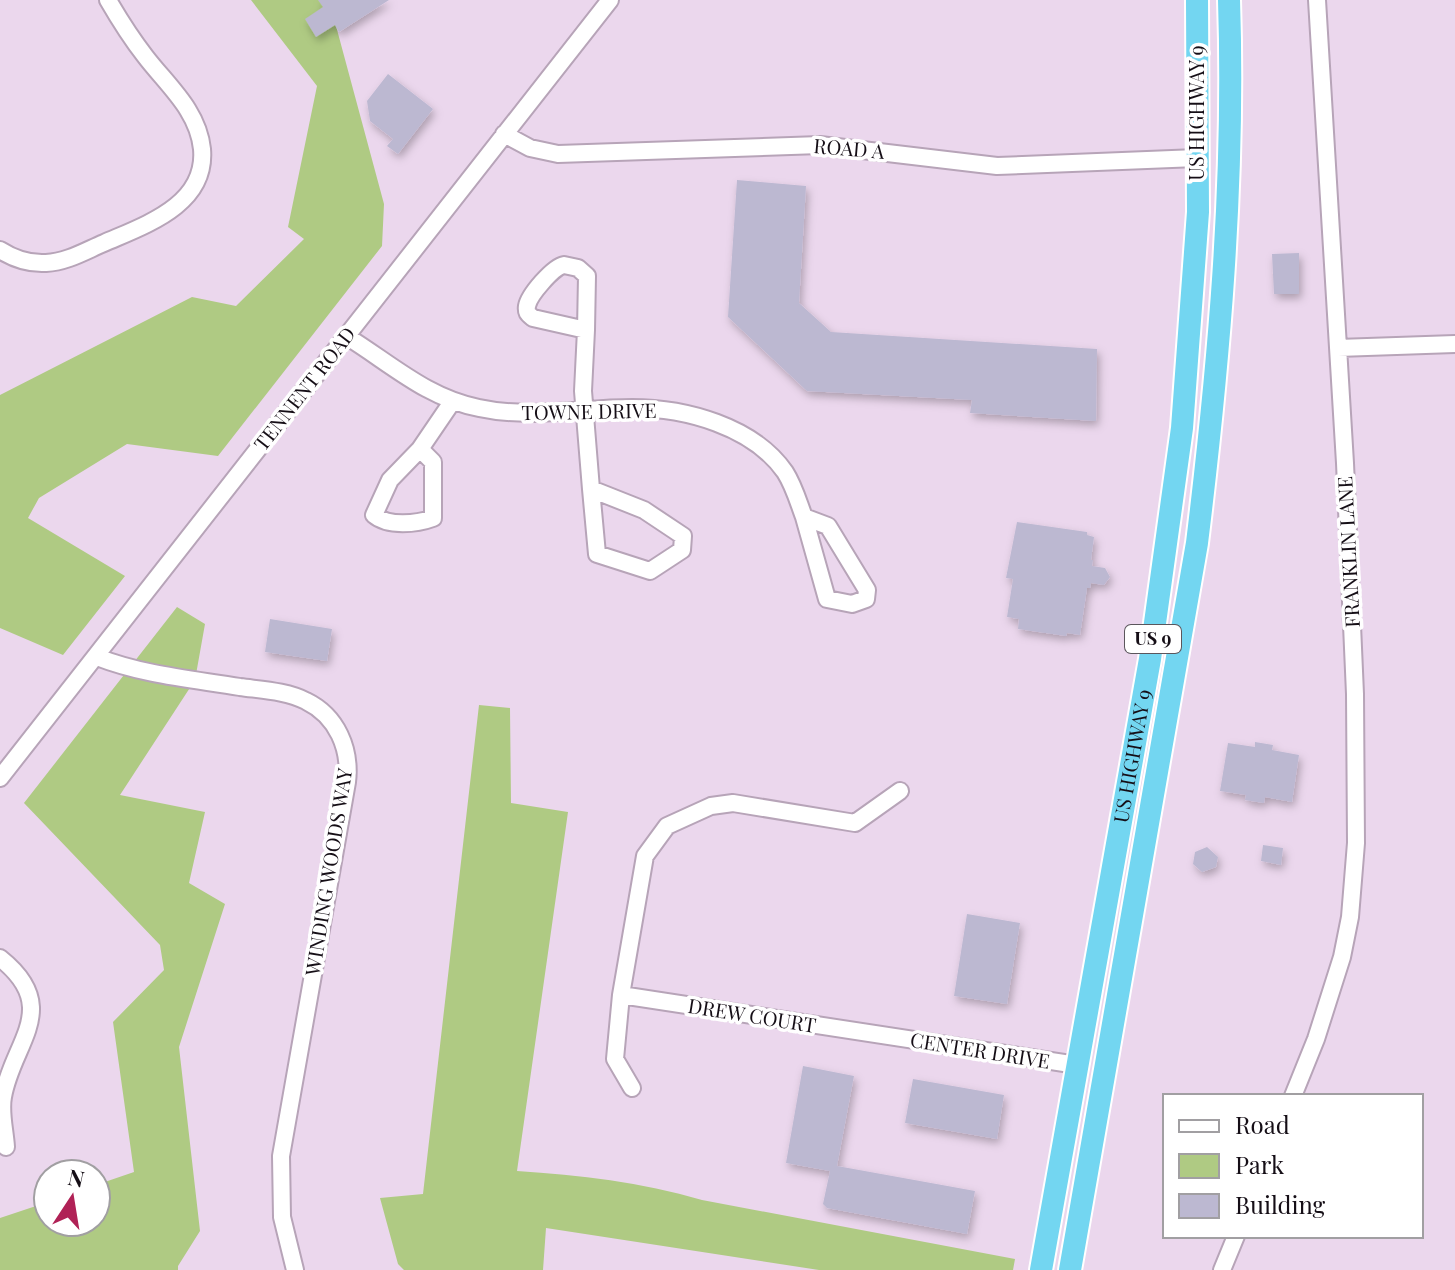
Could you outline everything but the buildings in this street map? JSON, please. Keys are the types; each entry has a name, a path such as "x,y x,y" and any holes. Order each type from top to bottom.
{"highway":[{"name":"US HIGHWAY 9","path":"1041,1270 1150,659 1169,533 1191,331 1198,212 1197,0"},
{"name":"US HIGHWAY 9","path":"1070,1270 1174,686 1198,531 1212,419 1223,282 1229,133 1229,0"}],"street":[{"path":"0,250 34,263 67,259 171,211 193,187 199,173 201,145 193,119 108,0"},
{"name":"TENNENT ROAD","path":"0,778 610,0"},
{"name":"FRANKLIN LANE","path":"1294,1094 1330,999 1342,957 1354,880 1357,787 1338,348 1317,0"},
{"name":"ROAD A","path":"504,134 530,148 558,154 820,145 997,166 1197,158"},
{"path":"586,330 533,318 528,314 526,308 530,299 557,266 578,268 587,276 586,330 584,411 591,489 597,554 650,571 682,550 683,536 644,510 591,489"},
{"name":"TOWNE DRIVE","path":"346,336 379,356 413,383 452,402 507,413 631,408 670,412 711,422 738,433 767,452 783,469 794,488 827,599 852,604 866,599 867,590 828,526 804,517"},
{"path":"1338,348 1410,343 1455,344"},
{"path":"420,449 433,462 433,518 400,522 377,518 374,515 390,480 420,449 452,402"},
{"name":"WINDING WOODS WAY","path":"97,657 144,672 303,699 328,717 342,738 348,762 347,782 281,1156 282,1217 295,1270"},
{"path":"632,1088 615,1059 621,995 645,856 667,826 711,806 733,803 855,823 900,791"},
{"path":"0,958 23,983 30,1003 26,1035 2,1100 6,1147"},
{"name":"DREW COURT","path":"621,995 883,1036"},
{"name":"CENTER DRIVE","path":"883,1036 1077,1065"},
{"path":"1222,1270 1235,1238"}],"green space":[{"path":"251,0 329,0 384,204 382,246 218,456 127,444 39,498 28,518 125,576 63,655 0,628 0,395 192,297 236,306 304,239 288,227 317,86"},
{"path":"177,607 205,624 195,680 120,795 205,812 189,883 225,904 179,1047 200,1231 178,1270 0,1270 0,1218 32,1207 32,1238 112,1238 112,1180 134,1172 113,1022 164,970 160,945 24,803"},
{"path":"479,705 510,708 511,803 568,812 517,1171 633,1184 702,1200 1015,1259 1013,1270 819,1270 546,1228 543,1270 404,1270 398,1264 380,1198 423,1194"}]}
